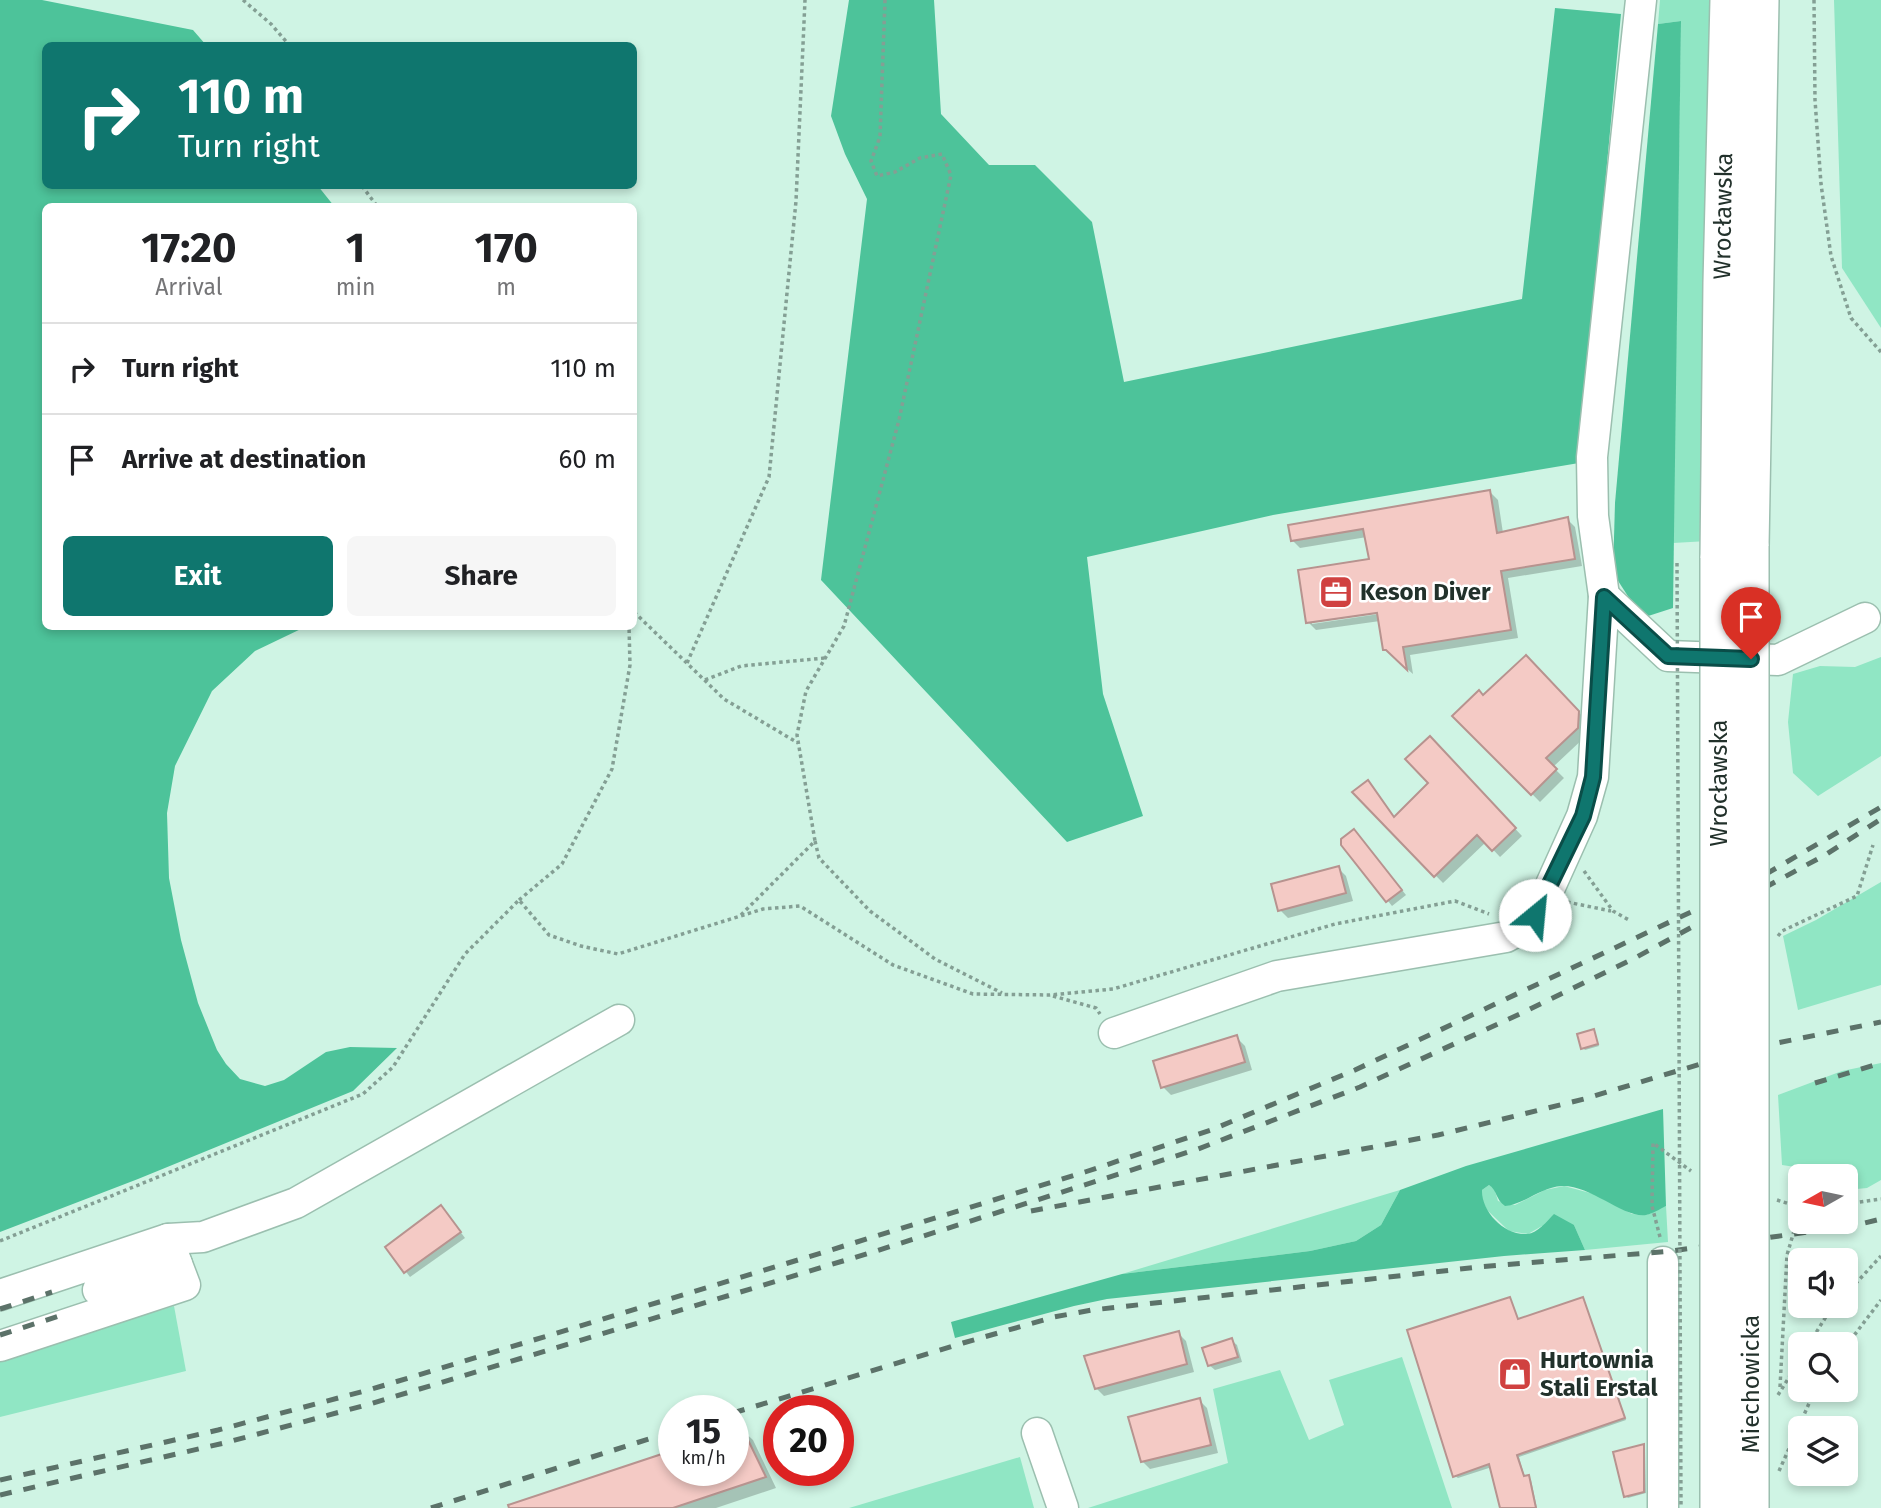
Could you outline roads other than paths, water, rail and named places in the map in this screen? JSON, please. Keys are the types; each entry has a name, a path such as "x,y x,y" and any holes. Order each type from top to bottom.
{"main road":[{"name":"Wrocławska","path":"1729,0 1721,309 1734,552"},
{"name":"Wrocławska","path":"1736,1267 1734,552 1760,0"},
{"name":"Miechowicka","path":"1720,1508 1736,1267"},
{"name":"Miechowicka","path":"1736,1267 1750,1508"}],"street":[{"path":"1114,1033 1277,976 1506,937 1524,927 1545,898 1583,816 1593,777 1604,597 1593,516 1592,457 1641,0"},
{"path":"1604,597 1668,656 1778,660 1865,618"},
{"path":"98,1290 202,1237 296,1203 619,1020"},
{"path":"0,1295 172,1251"},
{"path":"0,1346 185,1285 172,1251"},
{"path":"1663,1262 1663,1508"},
{"path":"1037,1433 1063,1508"}],"railway":[{"path":"0,1480 218,1430 372,1389 1085,1172 1211,1130 1355,1070 1742,888 1881,807"},
{"path":"0,1495 224,1443 370,1404 876,1251 1198,1149 1360,1087 1524,1012 1633,959 1825,855 1881,819"},
{"path":"1031,1211 1438,1135 1584,1099 1757,1047 1881,1022"},
{"path":"1815,1083 1881,1063"},
{"path":"749,1408 963,1343 1054,1317 1092,1310 1479,1267 1671,1251 1852,1226 1881,1219"},
{"path":"0,1309 52,1292"},
{"path":"0,1335 59,1316"},
{"path":"431,1508 658,1436"}],"place":[{"name":"Keson Diver","path":"1336,592"},
{"name":"Hurtownia Stali Erstal","path":"1515,1374"}]}
